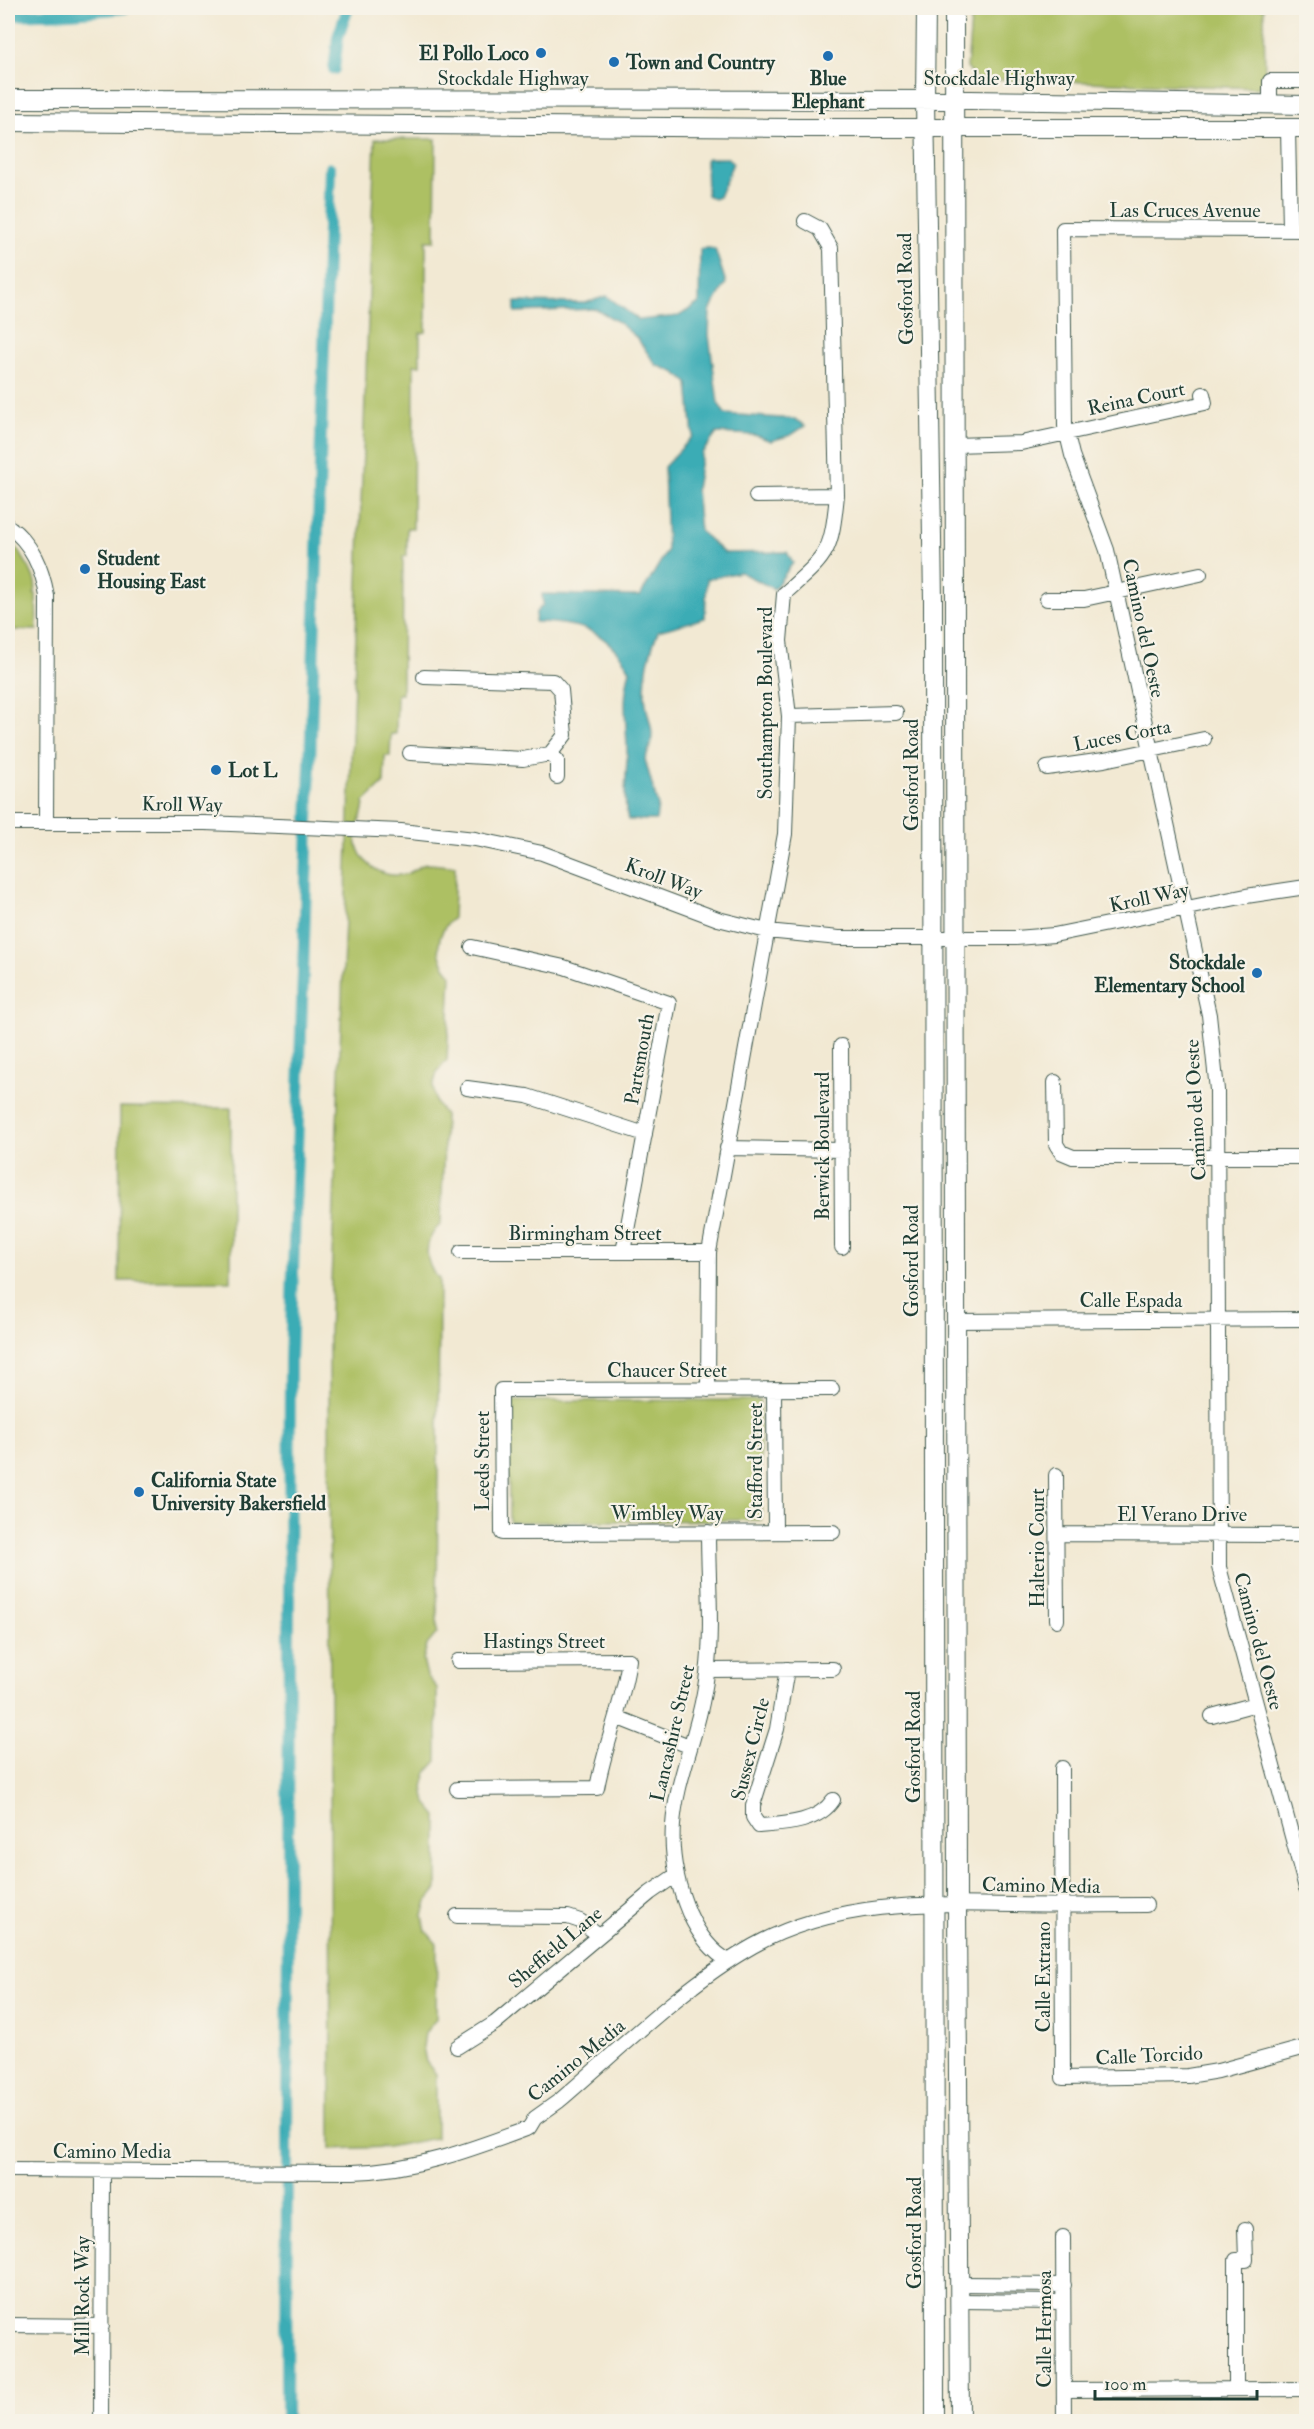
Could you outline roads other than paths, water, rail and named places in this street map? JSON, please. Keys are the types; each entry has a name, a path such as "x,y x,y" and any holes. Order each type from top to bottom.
{"main road":[{"name":"Gosford Road","path":"926,8 925,128 933,601 935,2421"},
{"path":"954,8 960,2421"},
{"name":"Stockdale Highway","path":"8,99 954,100 1306,105"},
{"path":"160,123 177,115 192,112 271,112 282,108 286,100"},
{"path":"1288,128 1293,119 1306,116"},
{"path":"8,122 1306,128"}],"street":[{"path":"1270,105 1270,81 1306,81"},
{"path":"1288,128 1290,230"},
{"name":"Southampton Boulevard","path":"708,1390 709,1252 785,834 789,716 780,641 784,594 825,556 833,534 837,495 831,248 820,229 805,221"},
{"name":"Las Cruces Avenue","path":"1063,229 1306,230"},
{"name":"Camino del Oeste","path":"1063,229 1062,405 1066,434 1104,538 1186,909 1214,1053 1218,1157 1219,1534 1222,1582 1306,1888"},
{"name":"Reina Court","path":"1066,434 1205,403 1203,394"},
{"path":"954,445 1021,443 1066,434"},
{"path":"756,496 837,495"},
{"path":"8,526 30,548 44,578 46,596 46,822"},
{"path":"1047,600 1084,599 1200,574"},
{"path":"410,753 523,759 550,754 565,735 561,690 553,681 424,677"},
{"path":"789,716 896,713"},
{"name":"Luces Corta","path":"1047,768 1204,739"},
{"path":"550,754 557,760 557,777"},
{"name":"Kroll Way","path":"8,822 205,823 401,831 509,845 575,864 685,908 767,931 839,939 956,939 1054,935 1306,887"},
{"name":"Partsmouth","path":"472,947 564,967 669,1003 623,1252"},
{"name":"Berwick Boulevard","path":"841,1046 842,1246"},
{"path":"1055,1082 1056,1144 1061,1152 1073,1157 1306,1157"},
{"path":"467,1088 526,1096 645,1134"},
{"path":"727,1148 842,1149"},
{"name":"Birmingham Street","path":"461,1252 709,1252"},
{"name":"Calle Espada","path":"956,1321 1306,1319"},
{"name":"Stafford Street","path":"774,1389 775,1532"},
{"name":"Chaucer Street","path":"501,1390 832,1389"},
{"name":"Leeds Street","path":"501,1390 502,1533"},
{"name":"Halterio Court","path":"1056,1475 1057,1620"},
{"name":"Lancashire Street","path":"708,1532 708,1670 704,1697 676,1791 672,1840 676,1875 682,1897 702,1936 716,1954 729,1960"},
{"name":"Wimbley Way","path":"502,1533 833,1532"},
{"name":"El Verano Drive","path":"1057,1534 1306,1535"},
{"name":"Hastings Street","path":"458,1660 629,1660 626,1685 616,1717"},
{"path":"708,1670 833,1670"},
{"name":"Sussex Circle","path":"786,1670 777,1730 758,1789 753,1817 759,1826 784,1824 827,1810 833,1800"},
{"path":"1212,1716 1256,1704"},
{"path":"458,1788 597,1788 616,1717 689,1746"},
{"name":"Calle Extrano","path":"1062,1768 1063,2078"},
{"name":"Sheffield Lane","path":"457,2047 495,2023 599,1935 676,1875"},
{"name":"Camino Media","path":"8,2170 364,2171 405,2168 456,2156 529,2128 535,2118 729,1960 781,1933 837,1914 876,1908 935,1904 1146,1905"},
{"path":"457,1916 568,1917 580,1921 599,1935"},
{"name":"Calle Torcido","path":"1063,2078 1188,2076 1218,2071 1306,2047"},
{"name":"Mill Rock Way","path":"101,2421 102,2171"},
{"path":"1236,2389 1236,2260 1245,2260 1245,2229"},
{"name":"Calle Hermosa","path":"1063,2236 1064,2421"},
{"path":"960,2292 1064,2285"},
{"path":"960,2292 1063,2302"},
{"path":"8,2325 102,2326"},
{"path":"1064,2390 1306,2389"}],"water":[{"path":"708,158 728,158 733,163 719,197 714,199 707,195 706,160"},
{"path":"700,249 715,249 726,283 710,311 709,335 718,403 725,414 795,419 805,426 791,435 771,441 754,435 717,433 702,453 696,489 700,531 724,553 787,552 793,563 774,589 740,572 707,579 705,618 658,631 648,661 645,691 652,739 645,759 658,806 656,820 628,820 625,796 627,754 625,702 630,670 621,656 601,637 579,627 535,622 536,612 543,605 542,594 640,596 667,551 664,467 693,436 688,383 674,372 656,365 637,338 617,321 596,309 515,312 515,302 585,303 607,296 639,320 679,316 699,303"}],"waterway":[{"path":"8,15 125,8"},
{"path":"334,69 338,37 348,8"},
{"path":"286,2422 290,1360 330,168"}],"place":[{"name":"El Pollo Loco","path":"541,53"},
{"name":"Blue Elephant","path":"828,56"},
{"name":"Town and Country","path":"614,62"},
{"name":"Student Housing East","path":"85,569"},
{"name":"Lot L","path":"216,770"},
{"name":"Stockdale Elementary School","path":"1257,973"},
{"name":"California State University Bakersfield","path":"139,1492"}]}
